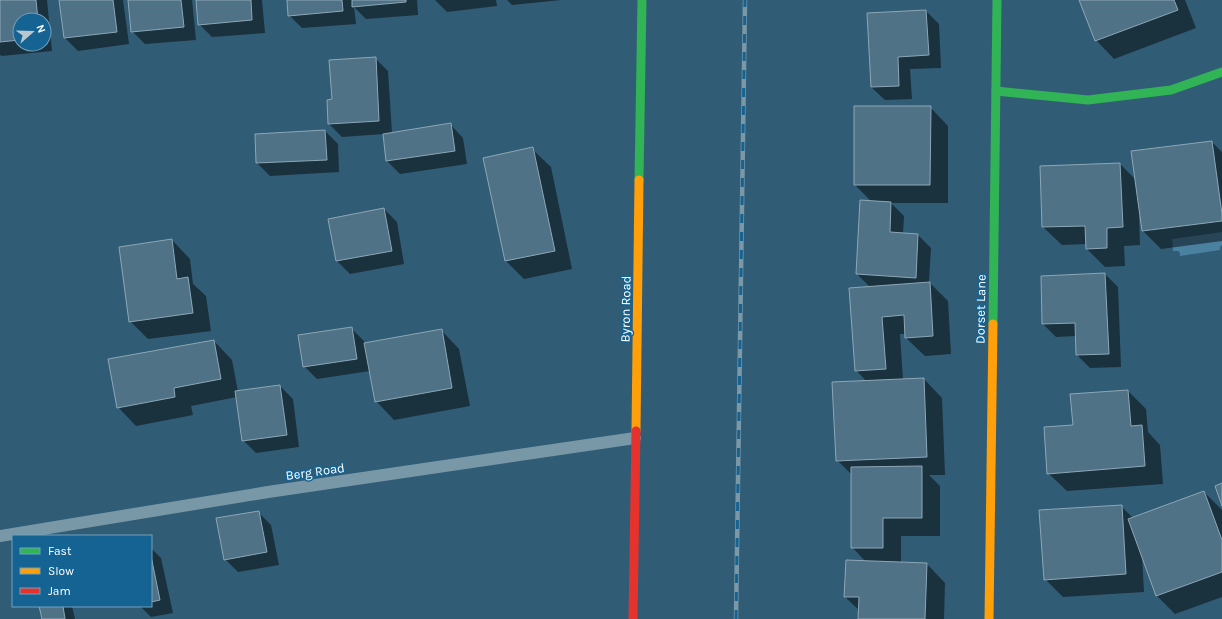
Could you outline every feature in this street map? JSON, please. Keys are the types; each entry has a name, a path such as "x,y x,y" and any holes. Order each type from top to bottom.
{"street":[{"name":"Byron Road","path":"633,619 642,0"},
{"name":"Dorset Lane","path":"989,619 998,0"},
{"path":"996,91 1088,100 1171,90 1222,72"}],"lane":[{"name":"Berg Road","path":"0,536 268,492 635,438"}],"water":[{"path":"1222,232 1222,245 1220,250 1180,256 1178,251 1173,251 1172,239"}],"building":[{"path":"0,0 36,0 37,12 12,12 12,41 0,42"},
{"path":"59,0 113,0 117,32 64,38"},
{"path":"128,0 181,0 184,27 131,32"},
{"path":"196,0 251,0 252,20 198,25"},
{"path":"287,0 342,0 343,11 288,16"},
{"path":"352,0 406,0 406,2 352,7"},
{"path":"1079,0 1174,0 1178,10 1095,41"},
{"path":"926,10 929,55 898,57 899,86 871,87 867,13"},
{"path":"376,57 379,121 328,124 327,100 332,99 329,60"},
{"path":"854,106 931,106 930,185 854,185"},
{"path":"451,123 455,151 386,161 383,134"},
{"path":"325,130 327,160 256,163 255,134"},
{"path":"1212,141 1222,221 1142,231 1131,151"},
{"path":"533,147 555,251 505,261 483,158"},
{"path":"1120,163 1123,227 1107,228 1107,248 1086,249 1085,226 1042,227 1040,166"},
{"path":"860,200 891,202 890,232 918,234 916,278 856,274"},
{"path":"384,208 392,251 336,261 328,219"},
{"path":"172,239 177,279 188,277 193,313 129,322 119,247"},
{"path":"1105,273 1109,354 1076,355 1075,323 1042,324 1041,276"},
{"path":"930,282 933,336 905,338 904,315 882,317 886,369 855,371 849,288"},
{"path":"352,327 357,359 303,367 298,335"},
{"path":"442,329 452,388 375,402 364,343"},
{"path":"214,340 221,379 174,388 175,397 117,408 108,359"},
{"path":"924,378 927,457 836,461 832,382"},
{"path":"280,385 287,435 242,441 235,391"},
{"path":"1128,390 1131,426 1142,425 1145,466 1047,474 1044,427 1073,425 1070,394"},
{"path":"922,466 922,518 883,518 883,548 851,548 851,467"},
{"path":"1222,483 1222,506 1215,486"},
{"path":"1204,491 1222,540 1222,572 1156,596 1128,519"},
{"path":"1122,505 1126,574 1044,580 1039,510"},
{"path":"259,511 267,552 224,560 216,518"},
{"path":"846,560 927,563 925,619 858,619 859,597 844,597"},
{"path":"152,561 160,600 152,602"},
{"path":"39,607 63,607 65,619 42,619"}],"railway":[{"path":"736,619 745,0"}],"traffic: fast":[{"path":"639,180 642,0"},
{"path":"993,324 997,0"},
{"path":"996,91 1088,100 1171,90 1222,72"}],"traffic: slow":[{"path":"636,431 639,180"},
{"path":"989,619 993,324"}],"traffic: jam":[{"path":"633,619 636,431"}]}
